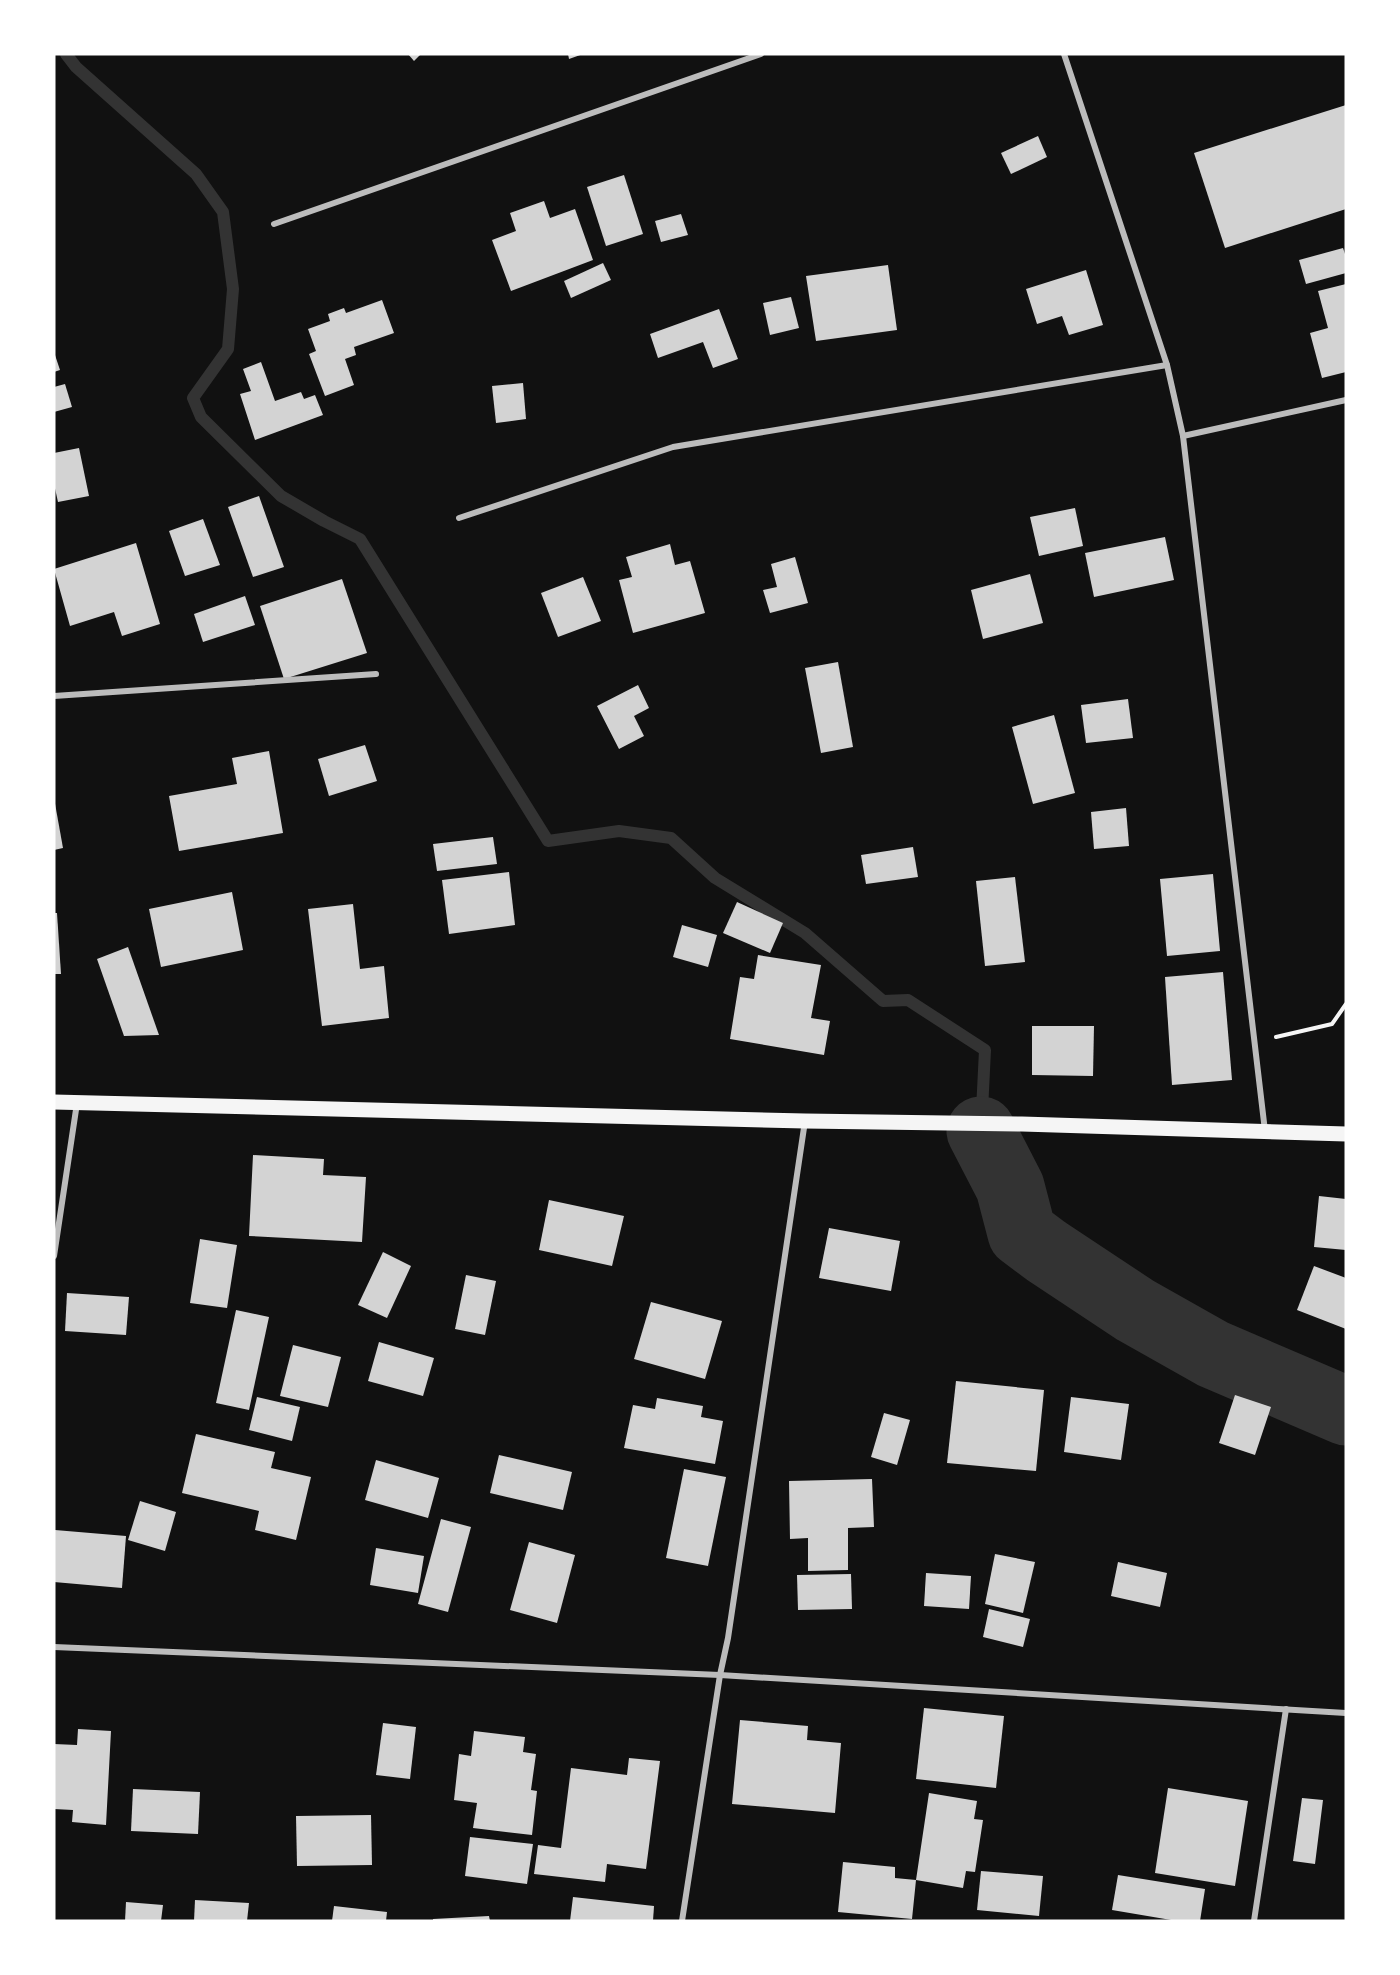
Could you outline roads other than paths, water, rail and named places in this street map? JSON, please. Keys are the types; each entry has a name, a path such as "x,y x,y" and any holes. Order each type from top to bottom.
{"main road":[{"path":"54,1102 805,1121 1022,1124 1346,1134"}],"street":[{"path":"274,224 761,54"},
{"path":"1064,54 1167,366 1183,436 1265,1131"},
{"path":"459,518 674,447 1167,366"},
{"path":"1183,436 1346,400"},
{"path":"54,696 376,674"},
{"path":"54,1256 77,1103"},
{"path":"682,1921 720,1675 728,1638 805,1121"},
{"path":"54,1647 720,1675 1346,1713"},
{"path":"1254,1921 1286,1709"}],"waterway":[{"path":"66,54 76,67 196,174 223,212 233,289 228,349 193,398 201,417 281,496 360,539 548,841 619,831 671,838 715,878 805,933 883,1001 908,1000 985,1050 981,1131"},
{"path":"981,1131 1010,1187 1022,1233 1135,1310 1213,1354 1346,1411"}]}
